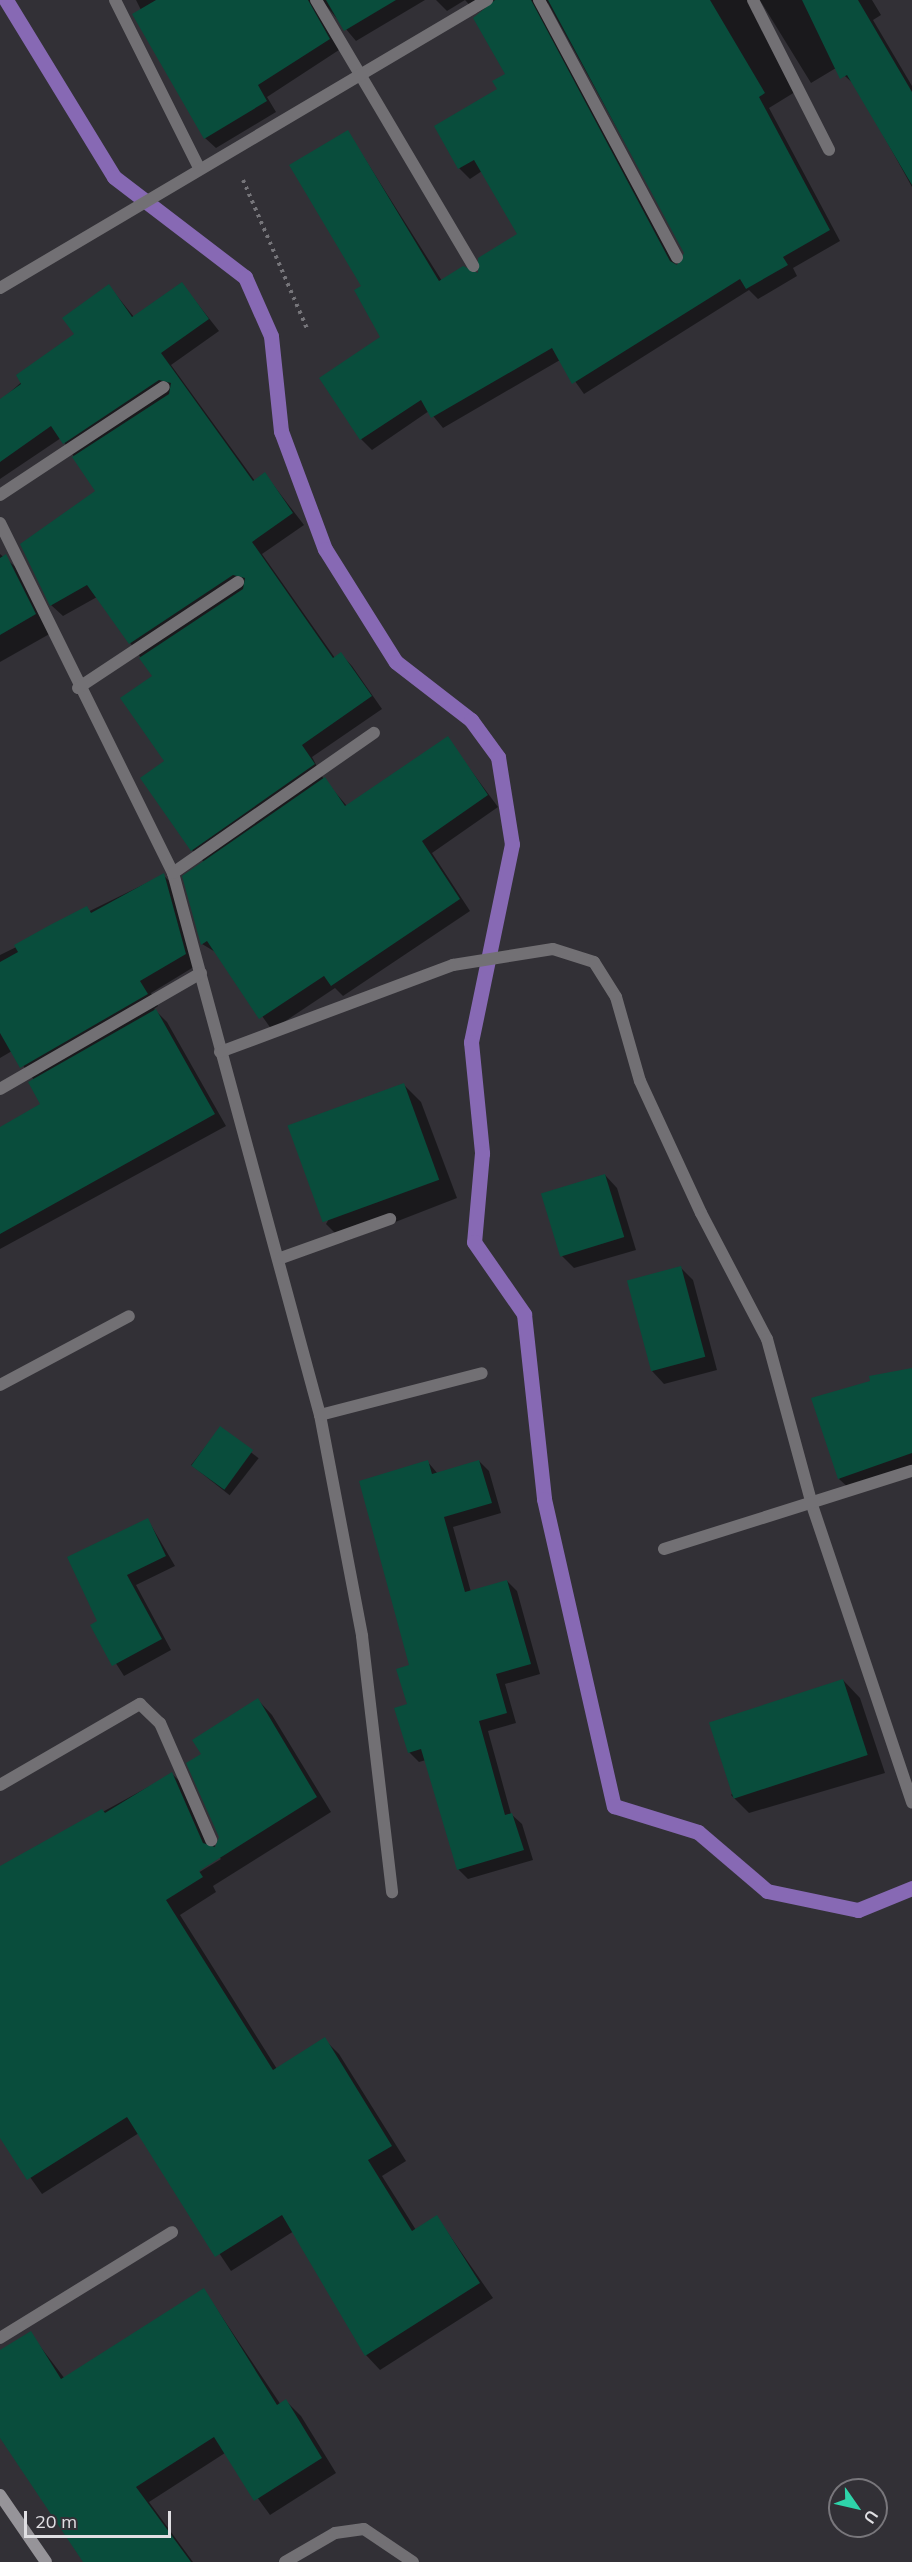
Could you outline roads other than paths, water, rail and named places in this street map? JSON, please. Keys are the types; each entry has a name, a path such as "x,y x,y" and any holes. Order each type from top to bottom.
{"main road":[{"path":"0,2495 46,2562"}],"street":[{"path":"114,0 198,166"},
{"path":"316,0 473,266"},
{"path":"0,288 181,176 357,72 487,0"},
{"path":"539,0 677,256"},
{"path":"753,0 829,150"},
{"path":"0,495 164,387"},
{"path":"0,523 78,688 173,873 220,1052 281,1257 320,1415 362,1636 392,1892"},
{"path":"78,688 238,582"},
{"path":"173,873 374,733"},
{"path":"220,1052 453,965 508,954 576,952 594,962 616,997 640,1081 767,1339 812,1505 912,1803"},
{"path":"0,1089 201,973"},
{"path":"281,1257 390,1219"},
{"path":"0,1385 129,1316"},
{"path":"320,1415 482,1373"},
{"path":"664,1549 812,1505 912,1471"},
{"path":"0,1785 140,1704 160,1723 211,1840"},
{"path":"0,2338 172,2232"},
{"path":"285,2562 335,2533 364,2529 413,2562"}],"waterway":[{"path":"6,0 114,177 245,277 271,336 281,431 325,549 396,662 471,720 498,757 512,844 471,1042 482,1153 474,1242 524,1314 544,1499 614,1806 698,1832 767,1891 858,1910 912,1888"}]}
